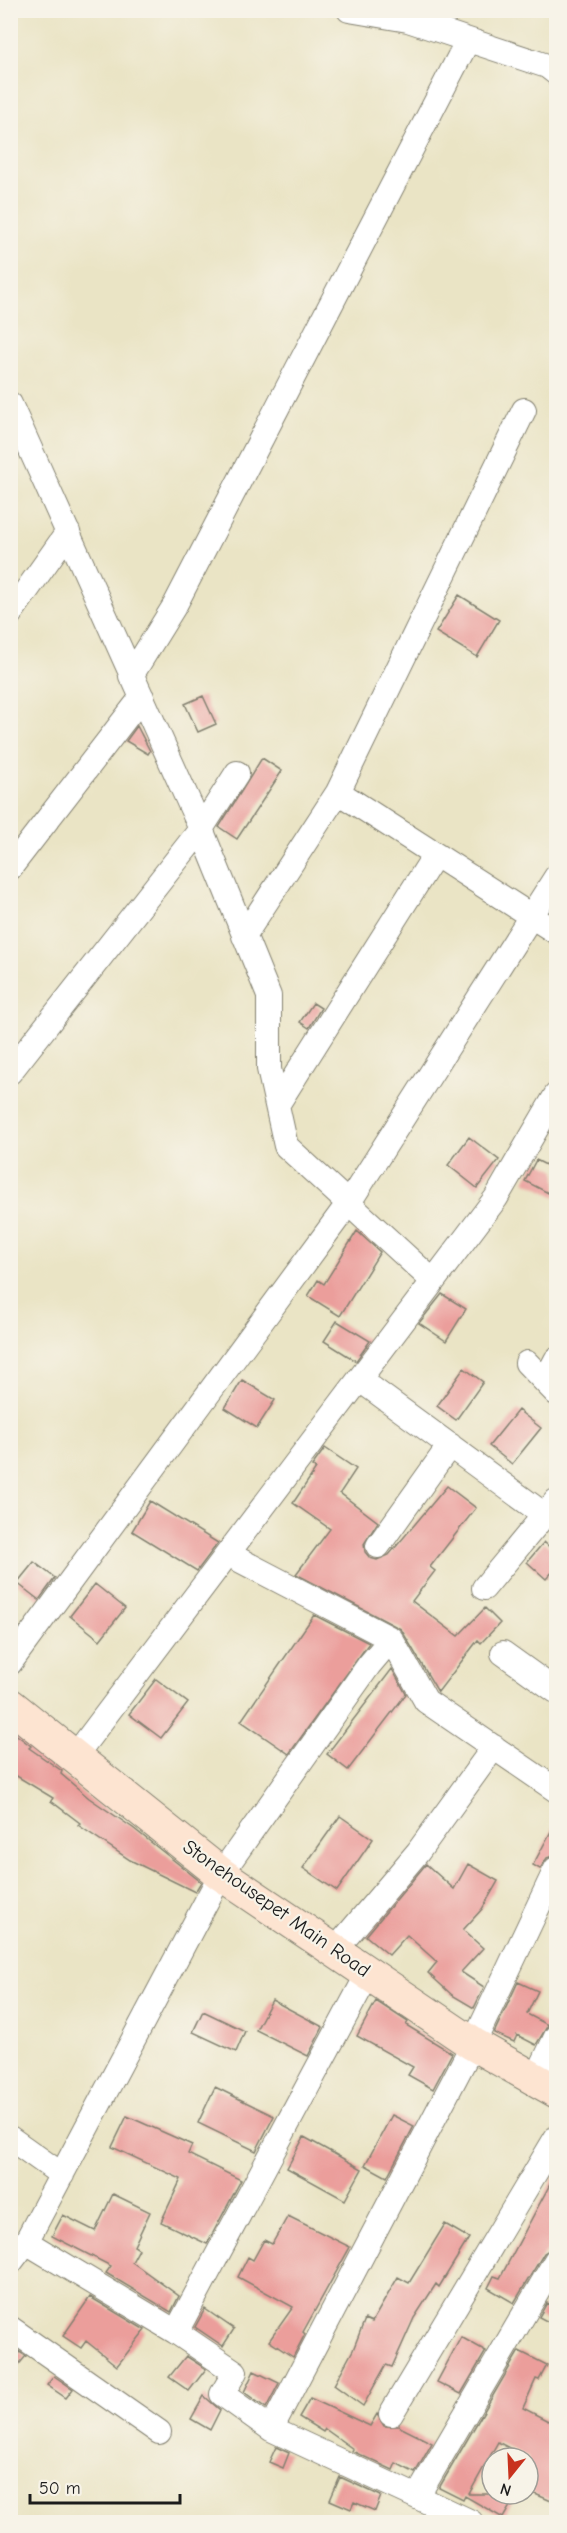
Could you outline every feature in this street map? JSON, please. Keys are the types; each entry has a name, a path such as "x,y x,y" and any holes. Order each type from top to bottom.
{"main road":[{"name":"Stonehousepet Main Road","path":"10,1704 221,1874 336,1949 472,2044 546,2085"}],"street":[{"path":"349,10 408,20 547,66 556,74"},
{"path":"10,868 136,686 175,605 468,40"},
{"path":"10,404 201,829 269,996 269,1069 286,1146 433,1281"},
{"path":"244,936 338,792 524,410"},
{"path":"10,614 68,532"},
{"path":"10,1072 201,829 237,773"},
{"path":"338,792 556,932"},
{"path":"277,1105 435,855"},
{"path":"10,1663 348,1204 556,877"},
{"path":"75,1756 496,1198 556,1095"},
{"path":"551,1387 556,1360"},
{"path":"527,1363 551,1387"},
{"path":"359,1379 450,1445 551,1509 484,1588"},
{"path":"378,1546 450,1445"},
{"path":"228,1554 391,1639 426,1701 556,1790"},
{"path":"10,2263 26,2242 221,1874 369,1665 391,1639"},
{"path":"503,1653 556,1690"},
{"path":"336,1949 418,1852 494,1747"},
{"path":"271,2429 472,2044 556,1869"},
{"path":"176,2332 369,1972"},
{"path":"546,2085 556,2037"},
{"path":"10,2138 62,2175"},
{"path":"391,2414 556,2138"},
{"path":"26,2242 176,2332 235,2372 222,2394 271,2429 471,2523"},
{"path":"417,2497 554,2268"},
{"path":"10,2328 159,2433"}],"building":[{"path":"459,595 499,620 477,657 436,632"},
{"path":"203,696 216,724 198,732 185,704"},
{"path":"137,726 150,751 148,754 126,741"},
{"path":"262,758 282,771 237,839 219,827"},
{"path":"313,1003 321,1008 309,1028 300,1022"},
{"path":"469,1137 499,1160 477,1188 448,1165"},
{"path":"536,1160 556,1170 556,1197 525,1181"},
{"path":"357,1231 380,1252 340,1316 308,1296 318,1280 324,1284"},
{"path":"442,1294 466,1309 446,1341 419,1323"},
{"path":"337,1321 370,1341 356,1361 324,1341"},
{"path":"464,1368 483,1382 456,1420 437,1406"},
{"path":"242,1380 275,1400 257,1428 225,1408"},
{"path":"518,1410 541,1428 512,1464 489,1446"},
{"path":"325,1448 356,1469 340,1493 378,1522 364,1544 365,1552 370,1558 377,1560 389,1555 447,1486 476,1508 430,1567 435,1571 412,1601 458,1636 485,1608 500,1623 481,1643 478,1640 438,1692 401,1629 296,1574 330,1529 293,1503 316,1469 312,1466"},
{"path":"150,1501 218,1543 197,1571 132,1531"},
{"path":"544,1542 556,1553 556,1568 546,1579 527,1562"},
{"path":"34,1562 55,1578 39,1600 17,1583"},
{"path":"95,1584 125,1608 100,1640 70,1616"},
{"path":"314,1615 369,1643 289,1754 241,1721"},
{"path":"392,1669 406,1694 348,1770 327,1754"},
{"path":"156,1679 188,1703 161,1738 129,1714"},
{"path":"10,1730 31,1746 29,1748 62,1771 61,1774 89,1798 133,1828 201,1882 195,1892 130,1860 78,1825 80,1823 51,1801 53,1798 10,1772"},
{"path":"340,1816 373,1839 337,1891 303,1868"},
{"path":"556,1822 556,1855 547,1858 540,1869 533,1865"},
{"path":"426,1864 454,1889 468,1864 498,1881 482,1909 463,1930 483,1948 461,1972 484,1987 474,2008 452,1995 428,1973 437,1962 407,1935 389,1955 366,1936"},
{"path":"518,1982 538,1991 527,2014 548,2025 536,2045 517,2035 514,2042 494,2033"},
{"path":"272,2000 323,2027 308,2056 256,2030"},
{"path":"376,2001 408,2022 406,2025 452,2053 433,2089 408,2075 413,2067 357,2036"},
{"path":"203,2011 245,2031 236,2052 193,2032"},
{"path":"215,2087 274,2116 256,2151 198,2123"},
{"path":"392,2115 414,2126 387,2177 365,2165"},
{"path":"127,2116 192,2145 188,2154 241,2180 207,2244 161,2222 181,2179 112,2147"},
{"path":"304,2137 362,2169 345,2200 287,2168"},
{"path":"556,2173 556,2246 544,2253 514,2303 488,2288 494,2276 500,2278"},
{"path":"113,2194 150,2212 134,2246 139,2249 132,2262 179,2296 171,2312 106,2273 111,2266 52,2236 63,2215 95,2231"},
{"path":"288,2216 350,2247 303,2332 305,2334 293,2357 269,2341 293,2307 238,2277 248,2257 253,2260 264,2240 272,2244"},
{"path":"445,2224 469,2238 439,2287 436,2284 414,2318 392,2367 386,2365 363,2406 334,2385 353,2350 365,2319 372,2322 398,2277 409,2283"},
{"path":"90,2297 145,2330 117,2366 86,2341 81,2348 63,2336"},
{"path":"547,2303 556,2308 556,2326 539,2317"},
{"path":"205,2309 234,2329 223,2346 195,2327"},
{"path":"461,2337 486,2351 461,2394 437,2382"},
{"path":"10,2346 26,2356 10,2375"},
{"path":"519,2351 547,2365 539,2380 536,2379 523,2408 556,2425 556,2503 540,2496 540,2446 506,2446 498,2442 496,2446 480,2446 480,2474 469,2494 480,2494 480,2505 465,2496 463,2500 439,2488"},
{"path":"186,2356 206,2369 189,2391 169,2377"},
{"path":"254,2371 279,2383 266,2408 244,2392"},
{"path":"54,2376 73,2389 66,2398 47,2385"},
{"path":"204,2396 220,2410 210,2430 191,2419"},
{"path":"310,2398 370,2426 377,2414 384,2426 398,2426 432,2443 415,2473 396,2463 393,2470 352,2451 353,2449 325,2429 323,2432 299,2417"},
{"path":"276,2447 289,2453 283,2468 269,2462"},
{"path":"340,2477 381,2496 375,2511 354,2502 351,2509 330,2500"},
{"path":"482,2506 510,2506 503,2518"}]}
